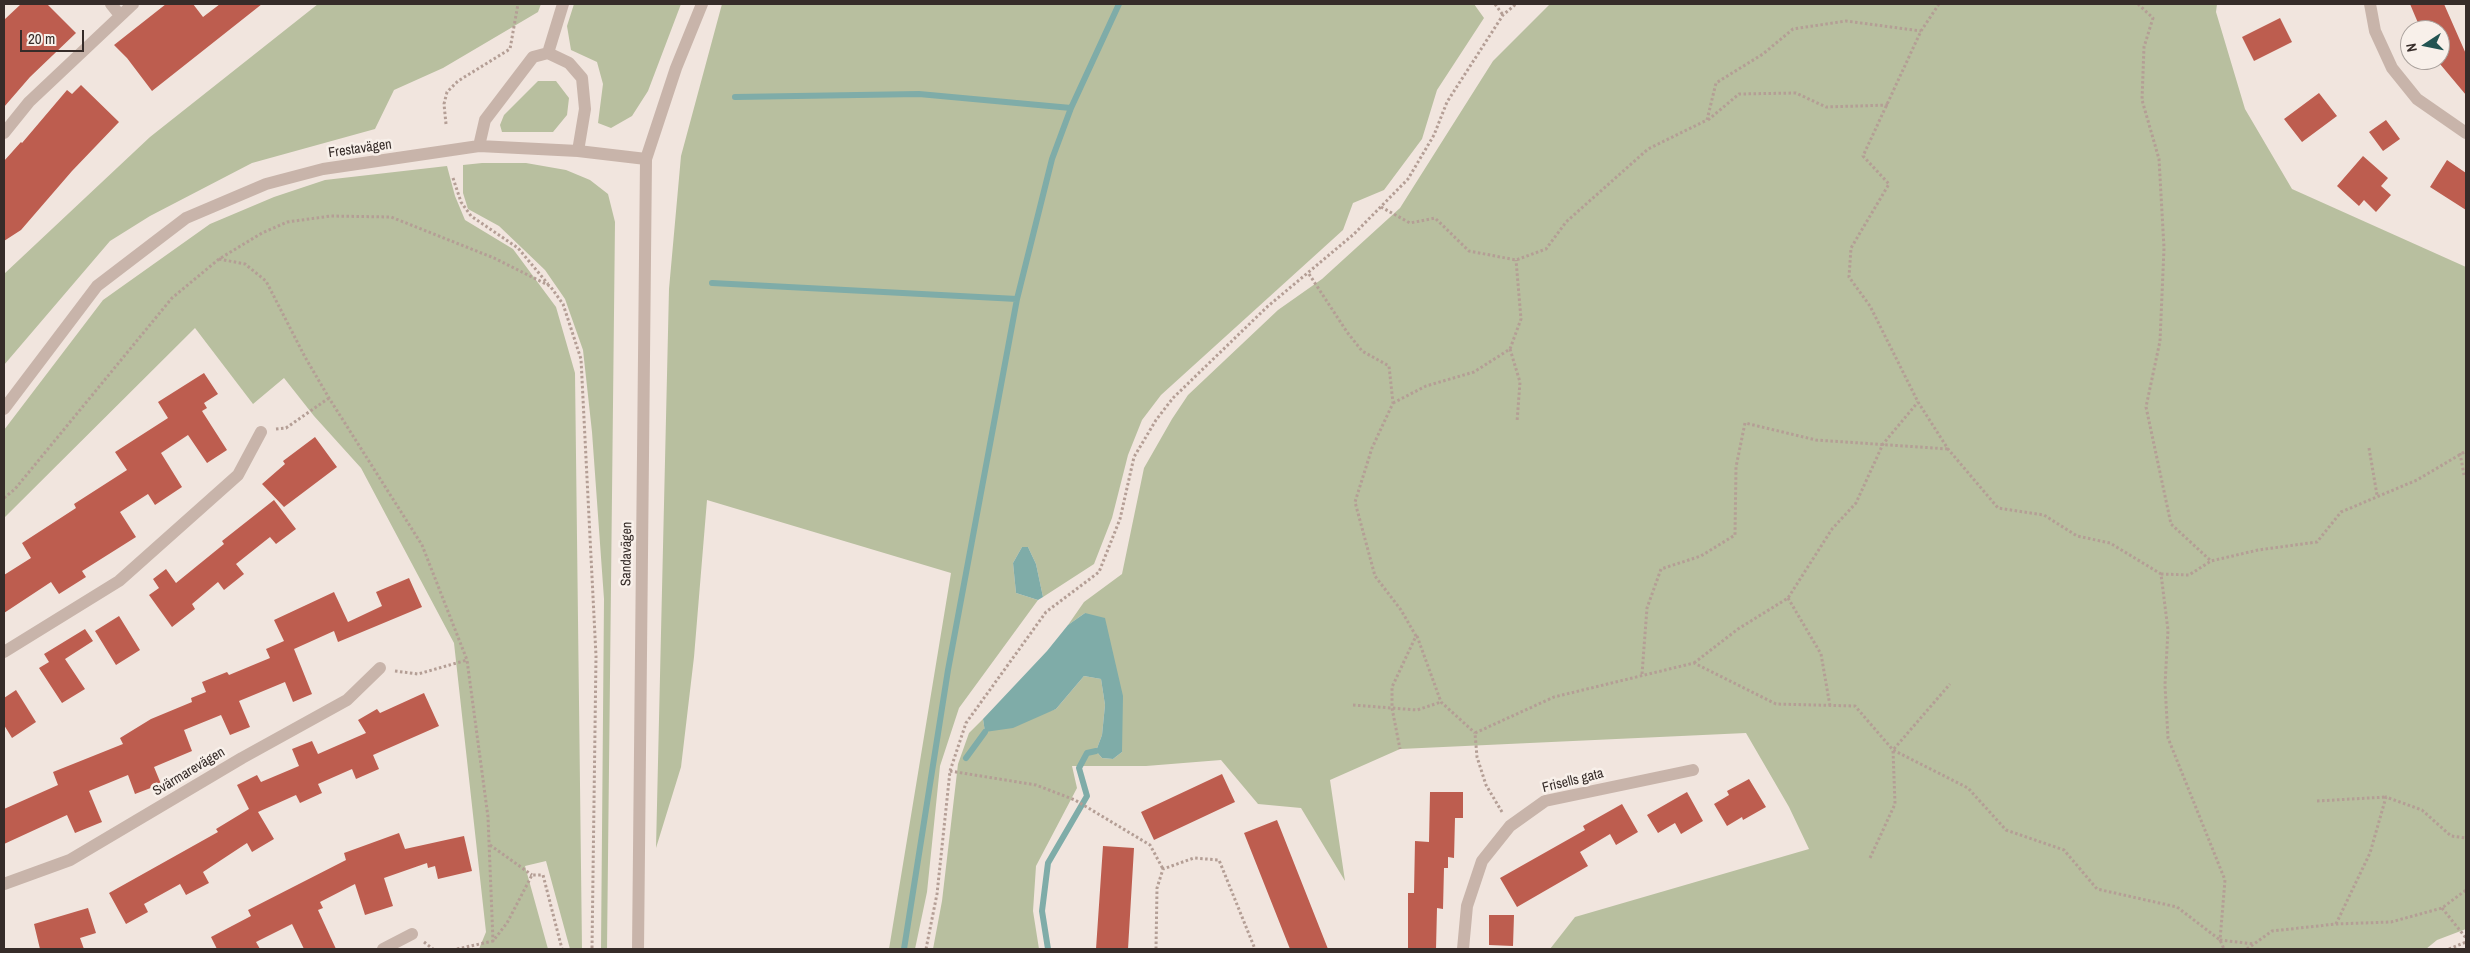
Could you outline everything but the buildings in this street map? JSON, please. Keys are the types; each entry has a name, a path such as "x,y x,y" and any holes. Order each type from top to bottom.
{"street":[{"path":"111,4 119,14"},
{"path":"4,133 29,102 119,14 133,4"},
{"path":"548,53 563,4"},
{"path":"646,159 676,68 702,4"},
{"path":"2370,4 2375,31 2392,68 2417,99 2466,133"},
{"path":"479,146 485,120 533,57 548,53 569,63 582,78 585,109 578,151"},
{"name":"Frestavägen","path":"4,409 97,286 186,218 266,184 323,169 479,146 578,151 646,159"},
{"name":"Sandavägen","path":"638,949 646,159"},
{"path":"4,652 119,581 238,475 261,432"},
{"name":"Svärmarevägen","path":"4,884 70,860 242,758 347,700 380,668"},
{"name":"Frisells gata","path":"1463,949 1467,906 1482,861 1510,826 1545,800 1693,770"},
{"path":"383,949 412,934"}],"path":[{"path":"446,124 444,104 447,92 458,81 510,48 518,4"},
{"path":"1495,4 1503,15"},
{"path":"926,949 937,894 950,771 966,723 1046,612 1099,572 1120,519 1134,457 1156,420 1173,398 1267,307 1309,274 1354,234 1408,179 1434,136 1446,102 1503,15 1516,4"},
{"path":"2138,4 2153,18 2144,47 2142,100 2159,159 2164,248 2160,341 2146,407 2171,524 2212,561"},
{"path":"1936,5 1921,32 1863,156 1889,184 1851,248 1849,276 1870,306 1918,402 1948,449 1998,508 2044,515 2077,536 2110,543 2161,574 2189,575 2212,561 2258,550 2317,542 2341,512 2377,495 2417,480 2466,451"},
{"path":"1707,120 1716,83 1763,54 1793,29 1846,20 1921,32"},
{"path":"1381,206 1410,223 1435,218 1469,251 1516,260 1546,249 1566,222 1648,149 1707,120 1739,94 1796,93 1826,107 1888,104"},
{"path":"453,178 462,202 471,216 518,248 563,304 581,359 596,656 592,949"},
{"path":"4,498 15,489 172,298 219,259 262,233 287,222 331,216 391,217 494,258 550,286"},
{"path":"219,259 245,264 266,281 329,398 422,545 467,660 490,845 493,941"},
{"path":"1516,260 1521,319 1510,349 1520,382 1517,422"},
{"path":"1309,274 1347,332 1362,351 1389,366 1392,402 1372,448 1355,502 1375,576 1401,610 1416,636 1441,702 1475,733 1477,757 1486,786 1510,826"},
{"path":"1392,402 1426,386 1474,372 1510,349"},
{"path":"261,432 286,428 329,398"},
{"path":"1475,733 1554,697 1642,674 1694,663 1738,629 1788,598 1832,529 1856,503 1883,444 1918,402"},
{"path":"1642,674 1647,608 1661,569 1701,556 1736,535 1736,467 1745,423 1816,440 1948,449"},
{"path":"2370,448 2377,495"},
{"path":"2460,453 2464,475"},
{"path":"2161,574 2168,630 2165,685 2168,738 2225,880 2220,940"},
{"path":"1788,598 1821,654 1830,706"},
{"path":"1400,749 1392,708 1392,687 1416,636"},
{"path":"380,668 418,674 467,660"},
{"path":"1694,663 1776,704 1855,706 1893,750 1968,788 2006,830 2064,850 2097,889 2177,907 2220,940 2224,949"},
{"path":"1870,858 1895,804 1893,750 1950,684"},
{"path":"1353,705 1417,710 1441,702"},
{"path":"950,771 1036,785 1075,800 1150,844 1163,869 1157,888 1156,949"},
{"path":"2336,924 2370,853 2386,797"},
{"path":"2317,801 2386,797 2422,810 2451,836 2466,838"},
{"path":"490,845 532,875 543,875 562,949"},
{"path":"1163,869 1194,858 1219,860 1254,949"},
{"path":"457,949 493,941 507,923 532,875"},
{"path":"2246,949 2272,931 2336,924 2391,922 2442,908 2466,890"},
{"path":"2442,908 2466,938"},
{"path":"2220,940 2254,944"},
{"path":"2449,949 2466,942"}],"green space":[{"path":"318,4 541,4 538,12 443,68 394,90 375,129 252,163 150,216 110,241 4,365 4,274 150,137"},
{"path":"574,4 681,4 648,91 632,116 611,128 598,123 603,84 597,62 571,50 567,26"},
{"path":"722,4 1474,4 1484,18 1437,90 1422,139 1384,190 1353,203 1343,230 1161,395 1142,420 1128,455 1112,518 1094,564 1043,597 1036,564 1028,547 1022,547 1013,563 1016,593 1038,600 959,708 940,766 927,892 915,949 889,949 951,573 707,500 694,657 681,767 656,848 669,289 681,156"},
{"path":"1550,4 2217,4 2216,12 2245,109 2292,189 2466,267 2466,929 2437,940 2426,949 1550,949 1575,917 1809,849 1789,807 1746,733 1400,749 1330,780 1345,881 1301,808 1258,804 1221,760 1146,766 1072,766 1077,788 1036,866 1033,911 1039,949 933,949 942,901 958,764 969,733 983,719 985,732 1056,709 1084,676 1101,679 1105,705 1102,735 1096,751 1102,758 1113,759 1122,752 1085,613 1068,625 1084,602 1122,574 1144,468 1172,419 1188,395 1278,310 1322,279 1400,208 1493,61"},
{"path":"538,81 556,81 569,98 567,115 553,132 502,132 500,125 504,115"},
{"path":"526,163 566,170 590,180 608,194 615,222 607,949 601,949 604,599 592,432 583,350 565,299 545,270 499,226 468,209 463,193 463,165"},
{"path":"447,166 455,196 465,220 513,249 556,307 575,373 582,949 570,949 546,861 525,866 548,949 479,949 486,932 454,643 361,468 314,416 284,378 253,404 195,328 4,518 4,430 103,300 210,224 274,197 325,180"}],"water":[{"path":"1022,547 1028,547 1036,564 1043,597 1038,600 1016,593 1013,563"},
{"path":"1085,613 1105,618 1123,696 1122,752 1113,759 1102,758 1096,751 1102,735 1105,705 1101,679 1084,676 1056,709 1013,728 985,732 983,719 1047,651 1068,625"}],"waterway":[{"path":"904,949 948,670 1017,299 1052,159 1071,108 1119,4"},
{"path":"735,97 919,94 1071,108"},
{"path":"712,283 1017,299"},
{"path":"966,758 985,732"},
{"path":"1048,949 1042,911 1048,863 1087,796 1079,768 1087,753 1096,751"}]}
